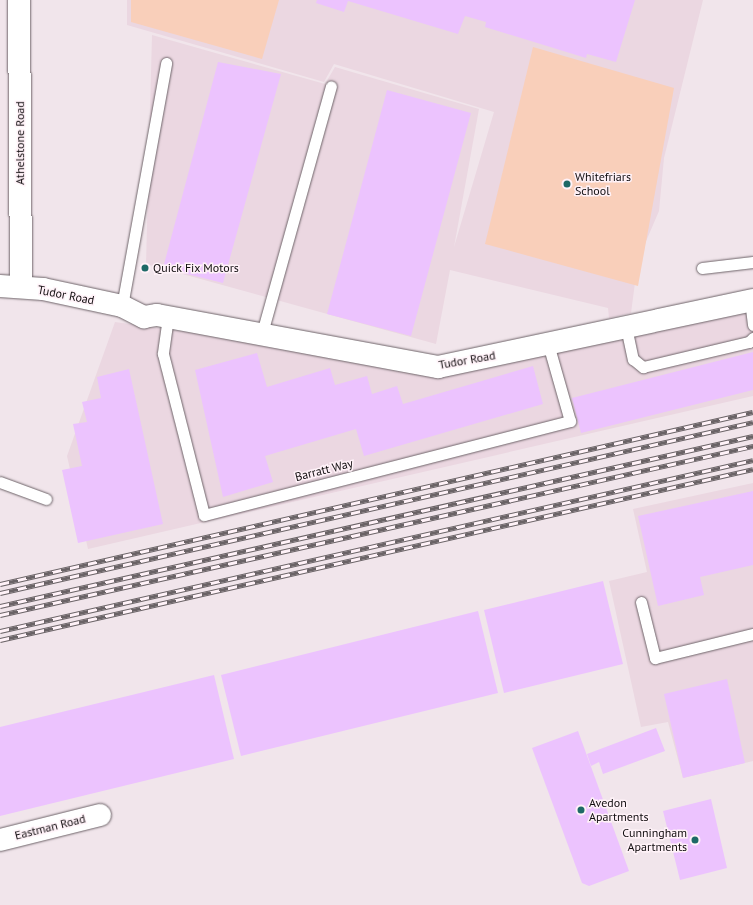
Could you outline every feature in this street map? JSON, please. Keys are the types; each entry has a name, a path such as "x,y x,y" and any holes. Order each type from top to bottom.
{"street":[{"name":"Athelstone Road","path":"10,286 13,8"},
{"name":"Tudor Road","path":"10,286 127,307 144,317 162,316 262,333 438,367 751,300"},
{"name":"Eastman Road","path":"0,840 100,814"}],"lane":[{"path":"127,307 166,63"},
{"path":"262,333 331,86"},
{"path":"702,268 753,262"},
{"path":"751,300 753,325"},
{"name":"Barratt Way","path":"162,316 163,354 204,515 570,421 548,344"},
{"path":"626,326 633,359 643,367 749,342 753,338"},
{"path":"0,482 46,499"},
{"path":"641,602 655,658 753,634"}],"shaded area":[{"path":"127,0 703,0 664,158 659,211 638,260 631,313 609,318 608,308 450,270 436,344 146,264 152,35 325,84 335,67 479,109 454,247 494,112 334,64 324,82 127,25"},
{"path":"131,0 279,0 262,59 131,22"},
{"path":"533,47 674,88 638,286 485,244"},
{"path":"753,301 753,396 88,549 67,456 115,322 438,367"},
{"path":"753,483 753,761 683,778 668,722 641,727 609,581 647,572 633,509"}],"building":[{"path":"317,0 635,0 616,62 587,54 586,58 485,27 486,22 465,16 458,34 348,1 344,12 316,3"},
{"path":"218,62 281,74 223,283 163,268"},
{"path":"387,90 471,113 411,336 327,314"},
{"path":"753,352 753,390 581,433 572,398"},
{"path":"257,353 267,387 330,368 335,385 367,376 372,394 397,386 403,404 533,366 543,404 364,456 356,429 265,456 273,482 223,497 195,370"},
{"path":"129,369 163,524 78,543 62,470 82,466 73,424 87,422 82,402 101,398 97,377"},
{"path":"753,491 753,565 700,577 704,595 658,606 638,516"},
{"path":"603,581 623,664 504,693 484,610"},
{"path":"478,611 498,693 241,756 221,675"},
{"path":"214,675 234,759 0,816 0,727"},
{"path":"727,679 745,763 683,778 664,694"},
{"path":"656,728 665,751 603,774 599,762 591,766 587,754"},
{"name":"Avedon Apartments","path":"578,731 629,871 589,886 582,883 532,748"},
{"name":"Cunningham Apartments","path":"711,799 727,868 680,880 663,811"}],"railway":[{"path":"0,584 753,412"},
{"path":"0,593 753,422"},
{"path":"0,606 753,436"},
{"path":"0,615 753,446"},
{"path":"0,631 753,460"},
{"path":"0,640 753,469"}],"place":[{"name":"Whitefriars School","path":"567,184"},
{"name":"Quick Fix Motors","path":"145,268"},
{"name":"Avedon Apartments","path":"581,810"},
{"name":"Cunningham Apartments","path":"695,840"}]}
